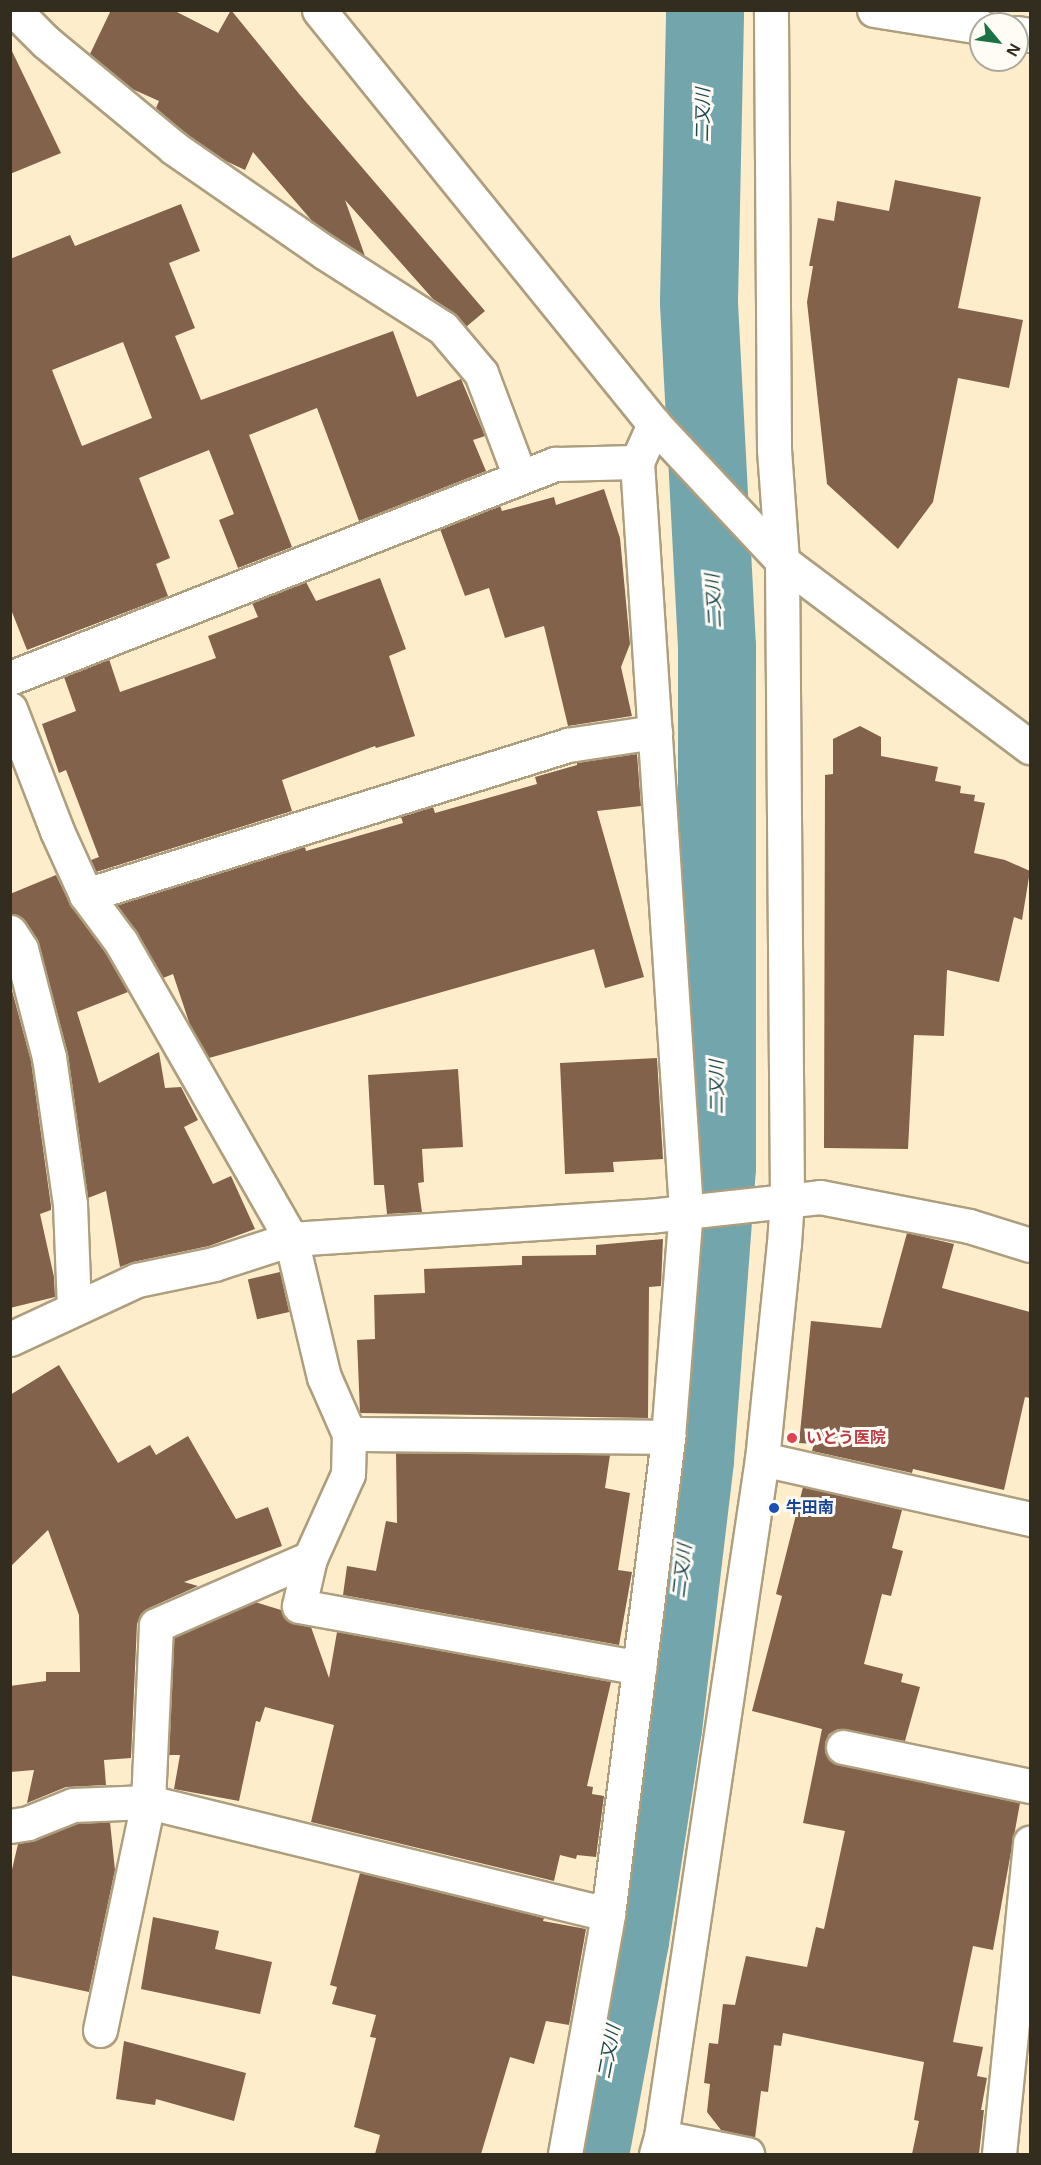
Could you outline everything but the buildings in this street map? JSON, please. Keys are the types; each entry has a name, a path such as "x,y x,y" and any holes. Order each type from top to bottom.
{"street":[{"path":"14,10 46,42 174,148 324,252 443,328 481,373 520,477"},
{"path":"319,10 664,435 774,553 1030,747"},
{"path":"747,2154 660,2149 762,1459 776,1201 771,10"},
{"path":"874,10 969,25"},
{"path":"10,678 555,464 637,462 664,435"},
{"path":"565,2154 608,1914 696,1209 655,732 637,462"},
{"path":"10,709 57,831 86,895 121,942 291,1239 324,1377 349,1434 348,1474 310,1558 299,1606 639,1668"},
{"path":"86,895 568,744 655,732"},
{"path":"10,932 21,949 50,1057 70,1204 74,1308"},
{"path":"10,1339 137,1280 214,1264 291,1239 648,1216 820,1197 969,1226 1030,1245"},
{"path":"349,1434 668,1437"},
{"path":"762,1459 1030,1519"},
{"path":"100,2030 148,1802 156,1625 310,1558"},
{"path":"843,1747 1030,1786"},
{"path":"10,1826 28,1823 73,1805 148,1802 608,1914"},
{"path":"999,2154 1030,1843"}],"waterway":[{"name":"二又川","path":"590,2154 630,1941 663,1729 695,1460 717,1167 717,647 699,302 705,10"}],"place":[{"name":"いとう医院","path":"792,1438"},
{"name":"牛田南","path":"774,1508"}]}
